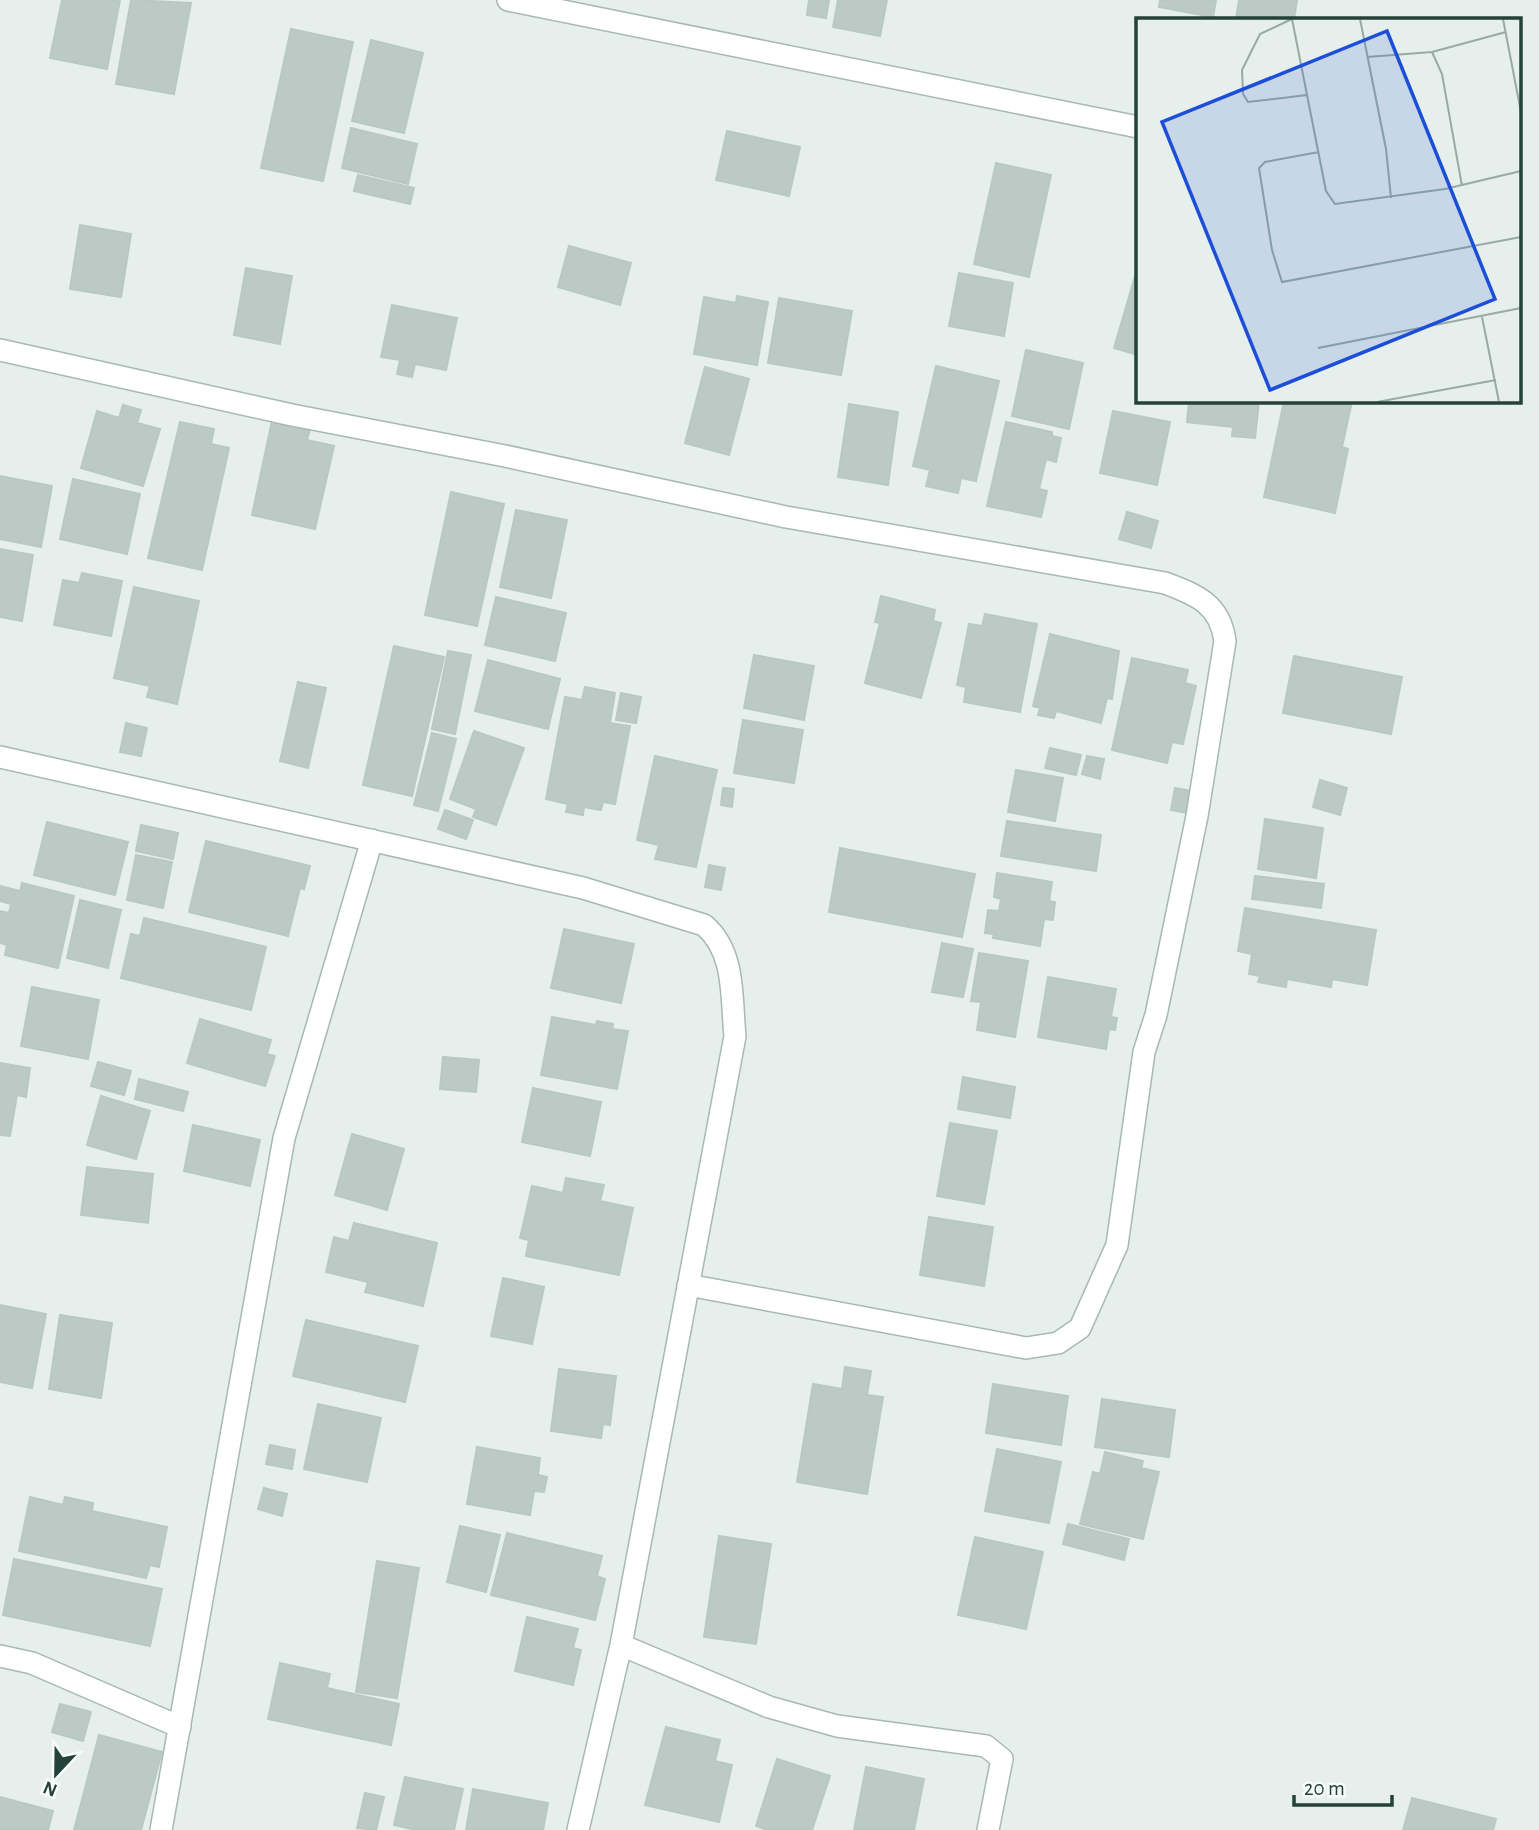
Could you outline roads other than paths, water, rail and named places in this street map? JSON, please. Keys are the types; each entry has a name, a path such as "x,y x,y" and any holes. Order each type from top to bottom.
{"street":[{"path":"508,0 1136,127"},
{"path":"0,350 292,415 505,456 786,517 1165,583 1200,596 1212,606 1223,625 1224,641 1197,816 1156,1015 1144,1052 1117,1245 1080,1328 1058,1343 1026,1348 688,1285"},
{"path":"0,757 583,888 704,925 717,936 728,958 735,1036 621,1645 579,1830"},
{"path":"161,1830 284,1138 372,840"},
{"path":"621,1645 769,1707 837,1726 986,1746 1002,1759 988,1830"},
{"path":"0,1656 32,1663 180,1727"}]}
